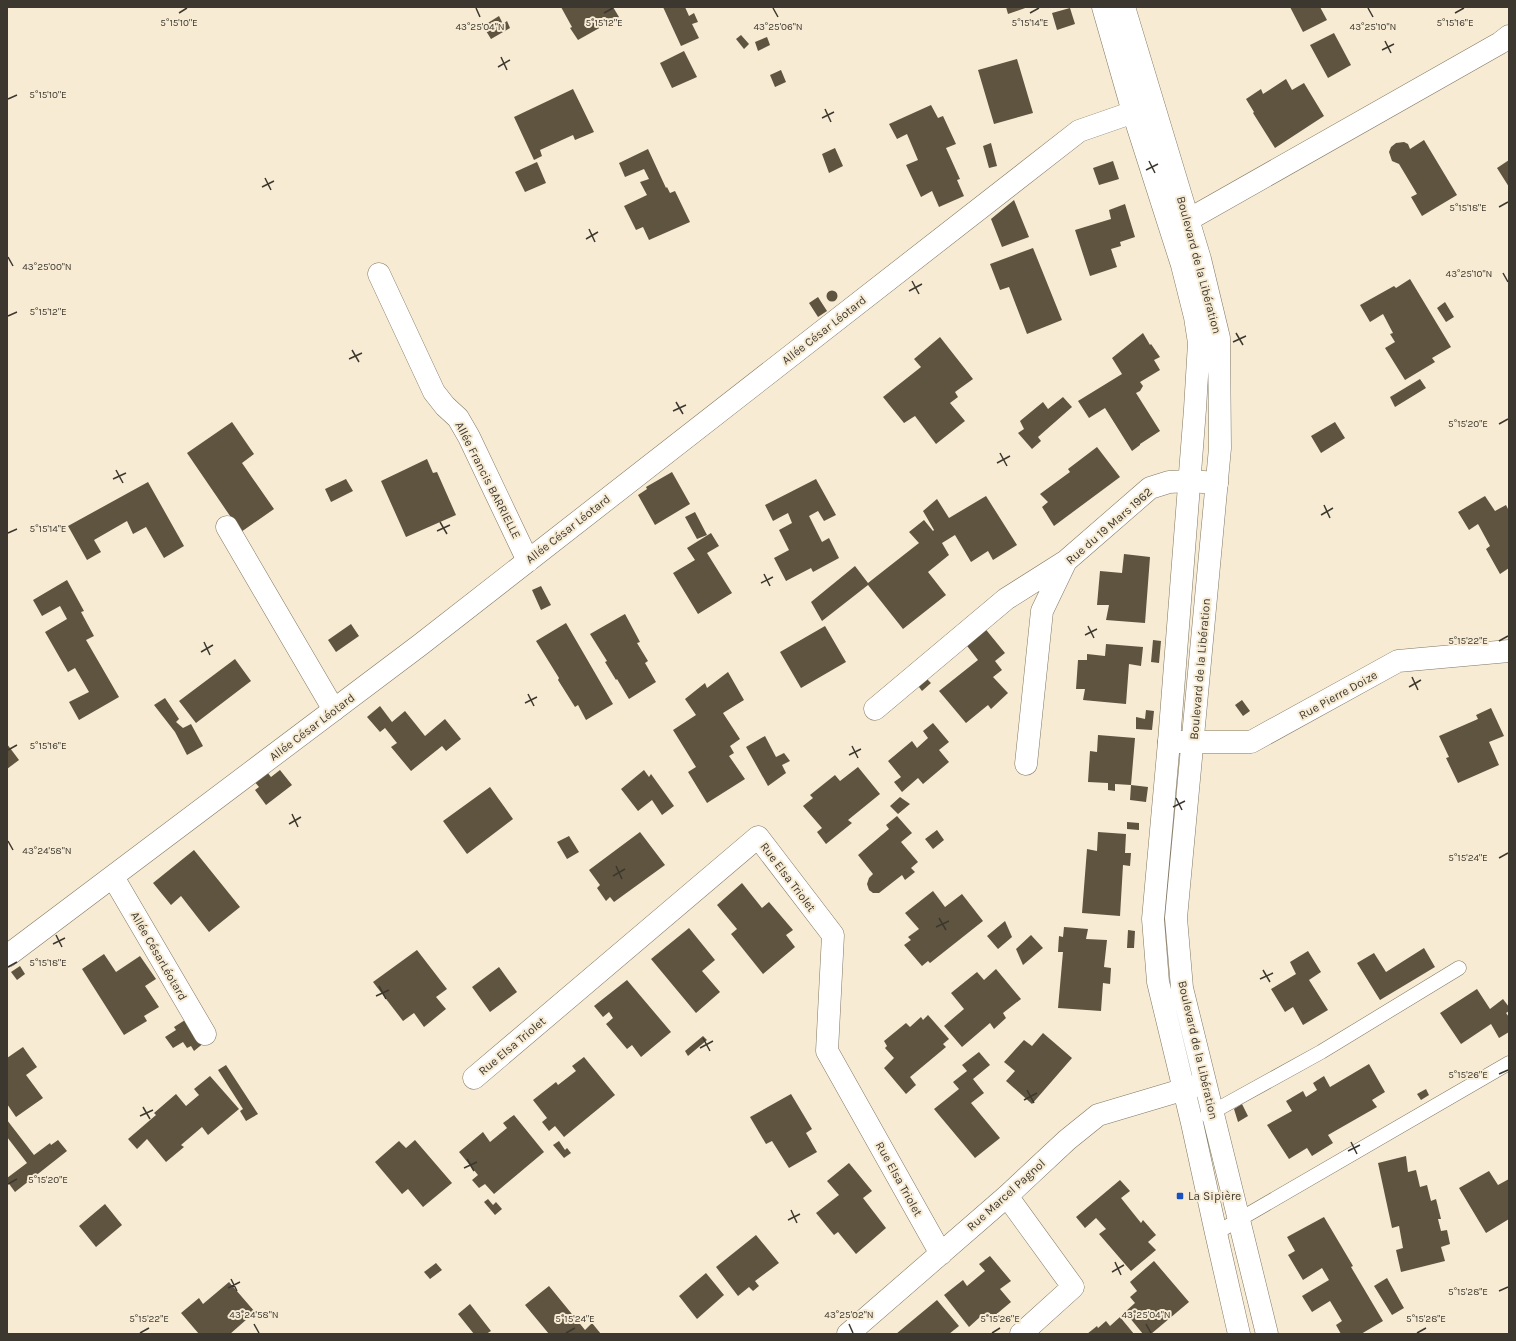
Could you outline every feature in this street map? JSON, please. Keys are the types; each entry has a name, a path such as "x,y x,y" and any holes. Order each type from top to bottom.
{"street":[{"name":"Boulevard de la Libération","path":"1103,7 1143,109 1179,225 1201,266 1219,338 1220,448 1176,918 1182,988 1267,1334"},
{"name":"Boulevard de la Libération","path":"1124,7 1143,109"},
{"path":"1179,225 1500,43 1509,36"},
{"name":"Allée César Léotard","path":"7,956 334,710 528,561 1079,131 1143,109"},
{"name":"Boulevard de la Libération","path":"1179,225 1182,264 1195,317 1199,343 1169,742 1153,919 1158,982 1192,1123 1239,1334"},
{"name":"Allée Francis BARRIELLE","path":"379,274 434,392 445,406 458,418 469,437 528,561"},
{"name":"Rue du 19 Mars 1962","path":"1026,764 1042,611 1066,561 1150,488 1169,482 1189,481 1217,483"},
{"path":"228,527 334,710"},
{"path":"875,709 1006,599 1066,561"},
{"name":"Rue Pierre Doize","path":"1169,742 1251,742 1398,662 1509,651"},
{"name":"Rue Elsa Triolet","path":"474,1078 758,837 833,935 827,1051 941,1254"},
{"name":"Allée CésarLéotard","path":"113,877 205,1034"},
{"name":"Rue Marcel Pagnol","path":"848,1334 1007,1196 1066,1140 1098,1115 1206,1083"},
{"path":"1007,1196 1073,1287 1021,1334"}],"lane":[{"path":"1192,1123 1322,1052 1459,968"},
{"path":"1216,1233 1509,1062"}],"building":[{"path":"561,7 613,7 619,17 578,40 570,28 572,27"},
{"path":"663,7 685,7 689,16 694,13 698,22 692,24 699,38 681,46"},
{"path":"1006,7 1028,7 1008,14"},
{"path":"1290,7 1320,7 1327,20 1303,32"},
{"path":"1070,8 1075,24 1057,30 1052,13"},
{"path":"499,16 503,24 507,21 510,28 491,39 483,26"},
{"path":"1334,33 1351,65 1328,78 1310,45"},
{"path":"741,35 749,44 744,49 736,39"},
{"path":"767,37 770,45 758,51 755,42"},
{"path":"684,51 697,77 672,88 660,63"},
{"path":"1017,59 1033,113 994,124 978,70"},
{"path":"781,70 786,82 775,87 770,75"},
{"path":"1286,79 1292,90 1304,83 1324,116 1275,148 1246,99 1261,89 1263,94"},
{"path":"573,89 594,132 575,140 573,135 540,150 542,156 534,160 514,117"},
{"path":"931,105 938,118 943,116 956,144 946,148 960,179 957,180 964,196 939,207 932,191 921,197 906,165 918,160 907,134 897,139 889,124"},
{"path":"1424,140 1457,195 1422,216 1411,197 1417,194 1399,164 1392,161 1389,152 1391,147 1396,143 1404,142 1408,144 1410,149"},
{"path":"991,143 997,166 989,168 983,146"},
{"path":"835,148 843,166 829,173 822,154"},
{"path":"648,149 666,188 667,187 670,193 675,191 690,222 649,240 643,227 636,230 624,206 647,195 640,182 649,179 644,169 625,177 619,163"},
{"path":"1509,160 1509,187 1497,168"},
{"path":"1113,161 1119,179 1099,185 1093,168"},
{"path":"537,162 546,183 525,192 515,172"},
{"path":"1014,200 1029,237 1002,247 991,219"},
{"path":"1125,204 1135,237 1120,242 1121,246 1111,249 1117,267 1090,276 1075,230 1111,219 1109,210"},
{"path":"1033,248 1062,320 1027,334 1009,287 1000,290 990,264"},
{"path":"1410,279 1451,347 1432,358 1435,362 1405,380 1385,348 1395,342 1390,334 1393,333 1383,314 1370,322 1360,305 1394,286 1396,288"},
{"path":"830,291 834,291 836,292 836,300 830,301 827,298 827,294"},
{"path":"818,297 827,311 818,317 809,303"},
{"path":"1445,302 1454,317 1446,322 1437,308"},
{"path":"1143,333 1150,345 1151,344 1160,357 1154,360 1160,370 1140,382 1143,386 1140,391 1136,393 1160,431 1132,451 1105,408 1089,418 1078,401 1122,374 1112,358"},
{"path":"940,337 973,379 955,392 958,397 950,403 965,421 936,444 915,416 904,423 883,397 921,367 914,359"},
{"path":"1420,379 1426,388 1395,407 1390,397"},
{"path":"1063,397 1072,407 1038,437 1041,441 1032,449 1018,433 1024,429 1020,421 1043,402 1048,409"},
{"path":"232,422 254,454 242,463 274,509 241,532 187,453"},
{"path":"1335,422 1345,438 1321,453 1311,436"},
{"path":"1097,447 1120,477 1054,526 1042,507 1048,502 1040,494 1070,472 1068,469"},
{"path":"427,459 433,473 437,472 456,515 406,537 381,481"},
{"path":"672,472 690,504 655,525 638,495 647,489 646,487"},
{"path":"346,479 353,491 331,502 325,489"},
{"path":"816,479 836,515 824,521 818,511 809,516 822,542 829,538 839,558 813,572 811,568 786,581 774,558 789,550 779,530 792,523 788,513 773,521 765,505"},
{"path":"148,482 184,546 164,558 146,527 133,534 127,521 94,540 101,552 87,560 68,526"},
{"path":"986,496 1017,545 993,560 988,551 971,562 955,535 942,543 949,555 928,572 946,595 903,629 868,585 822,621 811,602 855,566 868,583 919,543 909,532 924,520 933,531 934,530 923,511 937,499 949,518"},
{"path":"1485,496 1495,511 1506,505 1509,511 1509,568 1500,574 1486,549 1490,546 1478,524 1469,530 1458,512"},
{"path":"695,512 707,535 697,539 685,517"},
{"path":"711,533 719,546 707,553 732,593 698,614 673,573 695,560 687,548"},
{"path":"1124,554 1150,557 1145,623 1106,620 1109,605 1097,605 1100,571 1122,573"},
{"path":"67,580 84,611 81,612 94,636 86,640 119,697 79,720 69,702 89,692 75,668 68,672 45,632 67,619 60,606 42,616 33,600"},
{"path":"541,586 551,605 541,610 532,590"},
{"path":"625,614 640,642 637,643 648,661 645,663 656,682 629,699 605,662 607,661 590,634"},
{"path":"566,623 613,704 586,720 578,705 575,707 536,641"},
{"path":"351,624 359,636 336,652 328,640"},
{"path":"825,626 846,662 801,688 780,652"},
{"path":"983,626 1005,653 995,661 1002,670 993,677 1008,693 991,709 988,705 966,723 939,691 978,660 964,642"},
{"path":"1153,640 1161,641 1159,663 1151,662"},
{"path":"1106,644 1143,647 1141,666 1129,664 1126,704 1083,700 1085,689 1076,689 1078,660 1087,660 1087,654 1105,656"},
{"path":"235,659 251,681 196,723 179,701"},
{"path":"728,672 744,700 723,713 740,739 730,746 734,753 729,756 745,779 707,803 688,772 696,767 673,730 696,715 685,699 705,683 707,688"},
{"path":"924,676 931,683 922,691 916,683"},
{"path":"165,698 179,719 176,722 183,728 191,724 203,746 187,755 175,732 154,705"},
{"path":"1242,700 1250,711 1243,716 1235,705"},
{"path":"380,706 392,722 405,711 425,736 445,719 461,739 446,751 442,746 411,771 391,747 397,743 385,728 380,732 367,717"},
{"path":"1491,708 1504,736 1489,742 1499,765 1458,783 1446,758 1449,757 1439,736 1478,719 1476,715"},
{"path":"1146,710 1154,711 1152,730 1136,729 1136,717 1145,719"},
{"path":"933,723 949,742 939,750 949,762 923,784 918,778 902,792 894,782 901,777 888,761 912,741 917,748 928,738 923,731"},
{"path":"1098,735 1135,738 1131,785 1115,784 1115,791 1108,790 1108,783 1088,782 1090,751 1097,752"},
{"path":"765,736 776,757 784,753 790,761 782,765 786,773 768,786 746,747"},
{"path":"7,744 19,760 7,769"},
{"path":"263,767 271,777 280,770 292,785 266,805 255,790 259,787 250,776"},
{"path":"858,767 880,794 848,820 852,823 826,844 817,832 822,828 803,806 813,798 810,795 835,775 840,781"},
{"path":"644,770 649,777 651,774 674,806 662,815 652,800 638,811 621,789"},
{"path":"1131,785 1148,787 1146,802 1130,800"},
{"path":"490,787 513,819 467,854 443,821"},
{"path":"900,797 910,804 898,814 890,806"},
{"path":"897,816 912,833 901,842 918,862 911,868 915,872 905,880 902,875 879,893 873,893 869,890 867,884 869,878 873,874 858,855 889,829 886,825"},
{"path":"1127,822 1139,823 1139,830 1127,829"},
{"path":"937,830 944,840 933,849 925,839"},
{"path":"640,832 665,865 614,902 610,897 606,901 597,888 600,885 589,870"},
{"path":"1098,832 1126,834 1125,853 1131,853 1130,866 1123,865 1120,916 1082,913 1087,849 1097,851"},
{"path":"569,836 579,852 567,859 557,842"},
{"path":"194,850 240,907 209,932 181,896 171,905 153,883"},
{"path":"742,883 762,908 769,902 793,930 786,935 795,947 763,974 731,934 737,929 717,905"},
{"path":"933,891 945,907 962,894 983,921 930,963 928,961 922,966 904,945 911,940 908,937 919,929 905,913"},
{"path":"1005,921 1012,937 998,949 987,936"},
{"path":"1064,927 1088,929 1086,939 1107,940 1104,967 1111,968 1110,984 1103,983 1101,1011 1058,1008 1063,952 1058,952 1059,936 1063,937"},
{"path":"689,928 715,960 702,971 720,992 696,1013 651,959"},
{"path":"1128,930 1135,931 1134,948 1127,948"},
{"path":"1031,935 1043,948 1023,965 1016,949"},
{"path":"1424,948 1435,967 1380,1000 1357,963 1374,953 1386,972"},
{"path":"417,950 447,989 436,997 446,1009 424,1027 414,1013 403,1021 373,982"},
{"path":"1308,951 1321,972 1309,980 1328,1010 1303,1025 1293,1007 1285,1012 1271,989 1296,974 1290,962"},
{"path":"104,954 116,972 140,956 156,979 145,986 159,1007 144,1016 147,1021 124,1035 82,969"},
{"path":"20,966 25,974 17,980 11,972"},
{"path":"499,967 517,992 490,1012 472,987"},
{"path":"996,969 1021,999 1003,1013 1006,1018 994,1029 990,1023 962,1047 944,1026 964,1009 951,993 977,972 984,980"},
{"path":"627,980 671,1032 641,1057 632,1045 627,1049 606,1024 613,1018 609,1012 603,1017 594,1006"},
{"path":"1477,989 1490,1009 1503,999 1509,1007 1509,1011 1506,1013 1509,1017 1509,1032 1499,1038 1491,1024 1461,1044 1440,1013"},
{"path":"193,1015 205,1042 194,1051 191,1046 187,1048 183,1042 173,1048 165,1037 176,1030 174,1027"},
{"path":"928,1015 949,1039 943,1044 946,1047 910,1077 916,1085 906,1094 884,1068 894,1058 885,1048 887,1046 884,1041 906,1023 910,1027 921,1017 923,1020"},
{"path":"1043,1033 1072,1058 1032,1104 1006,1081 1015,1071 1004,1062 1024,1040 1032,1046"},
{"path":"703,1036 707,1040 688,1056 685,1051"},
{"path":"23,1047 37,1067 26,1075 43,1098 16,1117 7,1104 7,1058"},
{"path":"979,1052 990,1065 973,1079 984,1093 971,1103 1000,1138 975,1158 934,1109 959,1089 953,1082 967,1071 962,1065"},
{"path":"584,1057 615,1095 564,1137 555,1126 549,1131 542,1122 547,1118 533,1100 556,1082 558,1085 576,1071 572,1066"},
{"path":"1369,1064 1385,1092 1372,1100 1377,1107 1328,1135 1333,1143 1312,1156 1307,1148 1289,1159 1267,1125 1292,1111 1286,1101 1303,1091 1306,1097 1317,1090 1313,1083 1324,1076 1330,1087"},
{"path":"226,1065 258,1114 246,1121 240,1111 243,1109 218,1070"},
{"path":"210,1076 239,1109 208,1135 202,1127 181,1145 184,1147 166,1162 147,1139 137,1149 128,1139 156,1115 154,1113 176,1094 186,1106 199,1095 194,1089"},
{"path":"1426,1089 1429,1095 1421,1100 1417,1094"},
{"path":"791,1094 812,1129 806,1133 817,1152 789,1168 772,1141 766,1144 750,1117"},
{"path":"1242,1104 1248,1116 1238,1122 1234,1109"},
{"path":"514,1115 544,1152 494,1194 485,1184 479,1188 472,1180 478,1175 459,1152 483,1132 490,1142 507,1128 503,1123"},
{"path":"7,1120 34,1155 50,1143 51,1145 58,1140 67,1151 15,1192 7,1181 7,1178 27,1163 7,1137"},
{"path":"415,1140 452,1183 423,1207 408,1189 402,1194 375,1162 399,1141 406,1148"},
{"path":"559,1141 565,1150 567,1148 571,1153 564,1158 553,1145"},
{"path":"1406,1156 1408,1172 1416,1170 1420,1187 1427,1185 1431,1201 1436,1199 1441,1219 1438,1219 1441,1231 1447,1230 1450,1244 1441,1247 1445,1261 1401,1272 1396,1250 1403,1248 1399,1226 1392,1228 1378,1163"},
{"path":"849,1163 872,1191 863,1198 886,1228 856,1254 838,1232 834,1235 816,1213 839,1195 827,1181"},
{"path":"1489,1171 1498,1185 1509,1179 1509,1219 1486,1233 1459,1188"},
{"path":"1120,1180 1130,1191 1121,1198 1141,1223 1143,1220 1156,1235 1148,1242 1156,1250 1131,1271 1099,1234 1106,1229 1096,1218 1085,1228 1076,1217"},
{"path":"488,1199 493,1205 496,1202 502,1209 495,1215 484,1202"},
{"path":"105,1204 122,1225 96,1247 79,1226"},
{"path":"1324,1217 1383,1321 1361,1334 1341,1334 1336,1325 1342,1321 1330,1301 1312,1312 1302,1296 1329,1280 1322,1268 1303,1280 1288,1255 1295,1251 1287,1237"},
{"path":"756,1235 779,1263 755,1281 759,1286 753,1291 749,1287 738,1296 716,1267"},
{"path":"990,1256 1011,1281 1000,1289 1011,1302 993,1317 991,1315 983,1322 980,1317 969,1327 944,1295 963,1280 967,1286 985,1271 979,1264"},
{"path":"1154,1261 1189,1302 1151,1334 1143,1334 1125,1312 1135,1303 1130,1297 1137,1291 1130,1282"},
{"path":"436,1263 442,1270 430,1279 424,1272"},
{"path":"706,1273 724,1295 697,1319 679,1296"},
{"path":"1387,1278 1404,1308 1392,1315 1374,1286"},
{"path":"229,1282 255,1312 230,1334 199,1334 181,1313 199,1298 203,1304"},
{"path":"549,1286 585,1330 592,1323 601,1334 549,1334 525,1305"},
{"path":"937,1300 959,1326 949,1334 896,1334"},
{"path":"470,1304 491,1331 486,1334 474,1334 458,1314"},
{"path":"1120,1317 1134,1334 1087,1334 1097,1326 1098,1328 1106,1321 1110,1326"}],"place":[{"name":"La Sipière","path":"1180,1196"}]}
